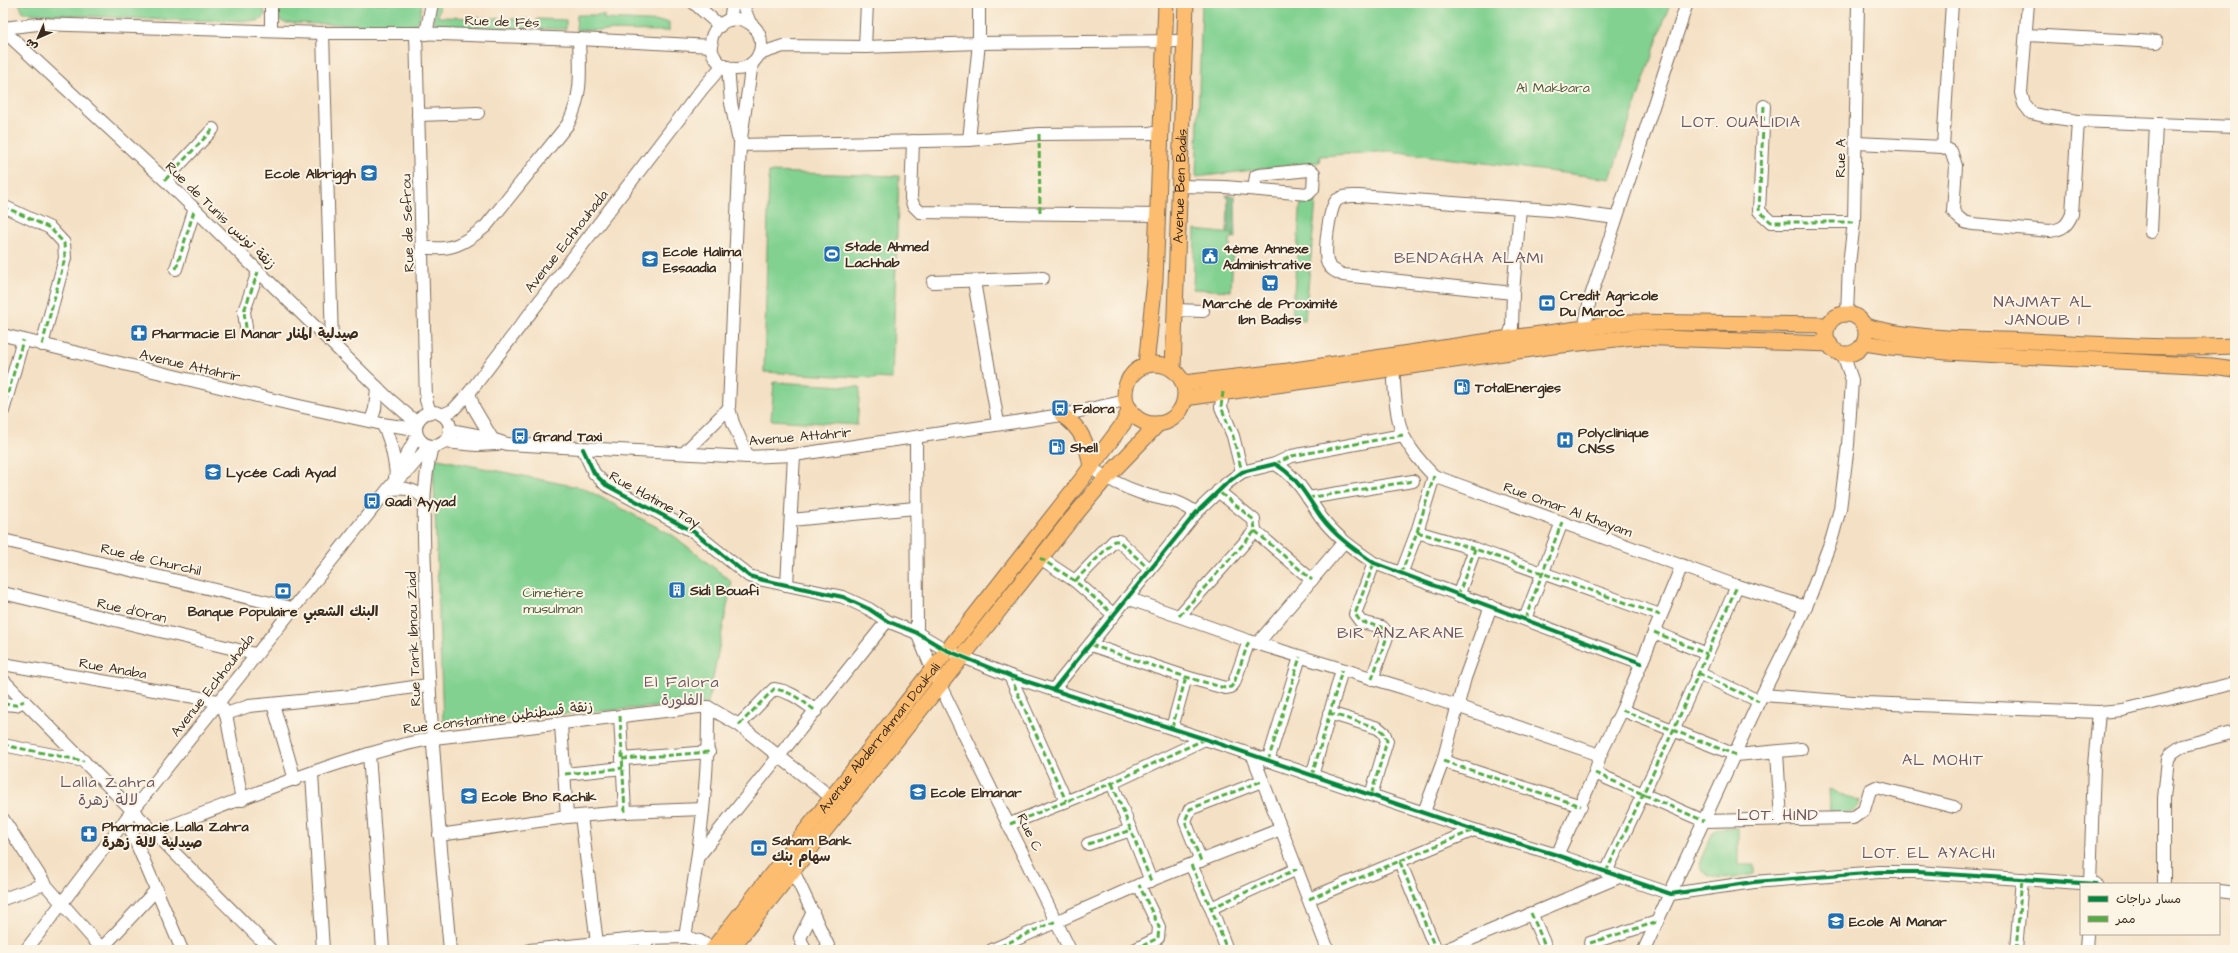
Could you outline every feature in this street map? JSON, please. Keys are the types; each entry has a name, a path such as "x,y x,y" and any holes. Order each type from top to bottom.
{"main road":[{"name":"Avenue Ben Badis","path":"1146,365 1155,280 1166,3"},
{"name":"Avenue Ben Badis","path":"1173,369 1186,3"},
{"path":"1155,280 1176,283"},
{"path":"1847,314 1858,317 1865,326 1866,337 1865,343 1857,351 1843,354 1835,351 1826,336 1828,325 1836,317 1847,314"},
{"path":"1184,391 1282,372 1501,354 1583,336 1629,322 1828,325"},
{"path":"1865,326 1887,332 1947,337 2186,347 2235,346"},
{"path":"1184,391 1223,392 1393,362 1510,338 1583,336 1830,344"},
{"path":"1865,343 1890,347 1946,352 2212,366 2235,369"},
{"path":"2235,351 2235,363"},
{"path":"1146,365 1164,365 1173,369 1184,391 1176,415 1158,424 1145,422 1128,405 1126,388 1131,376 1146,365"},
{"name":"Avenue Abderrahman Doukali","path":"712,949 946,650 1091,468 1123,424 1128,405"},
{"path":"1062,415 1075,425 1085,440 1091,468"},
{"name":"Avenue Abderrahman Doukali","path":"730,950 1040,558 1106,478 1158,424"}],"street":[{"path":"271,3 271,32"},
{"name":"Rue de Sefrou","path":"430,412 426,400 423,247 418,115 421,33 432,3"},
{"path":"733,3 720,45 740,145"},
{"path":"742,3 750,23 757,30 761,47 755,59 740,145 729,408 733,423 748,457"},
{"path":"865,47 867,3"},
{"path":"969,140 979,43 979,3"},
{"path":"1583,336 1590,300 1687,3"},
{"name":"Rue A","path":"1847,314 1849,264 1854,222 1858,3"},
{"path":"1942,147 1952,3"},
{"path":"2028,3 2021,80 2024,104 2031,113 2078,121 2235,128"},
{"path":"697,6 720,45 742,68 755,59 783,46"},
{"path":"720,45 740,20 750,23"},
{"name":"Rue de Fés","path":"3,29 38,24 271,32 421,33 720,45"},
{"name":"Rue de Tunis زنقة تونس","path":"3,29 165,180 194,211 332,342 417,430"},
{"path":"323,33 332,342"},
{"path":"2026,35 2157,42"},
{"path":"760,38 783,46 865,47 979,43 1164,42 1184,40"},
{"path":"423,247 438,250 452,247 470,239 486,226 568,124 576,109 579,96 579,39"},
{"name":"Avenue Echhouhada","path":"448,419 702,89 720,45"},
{"path":"1764,106 1759,211 1771,222 1854,222"},
{"path":"418,115 478,113"},
{"path":"1856,143 1942,147 1950,151 1956,166 1953,211 1965,223 2050,231 2061,229 2067,225 2074,202 2078,121"},
{"path":"2151,232 2156,125"},
{"path":"165,180 213,129"},
{"path":"740,145 969,140 1039,134 1160,133"},
{"path":"913,141 911,198 913,205 920,212 1158,215"},
{"path":"1179,186 1254,189"},
{"path":"1513,293 1343,275 1332,270 1328,264 1326,252 1331,210 1336,201 1346,196 1423,199 1616,218"},
{"path":"3,206 50,228 64,243 65,258 42,345"},
{"path":"1501,354 1510,338 1512,327 1513,293 1520,208"},
{"path":"176,269 194,211"},
{"path":"246,328 244,310 258,272"},
{"path":"933,282 1043,278"},
{"path":"974,281 998,423"},
{"path":"1175,310 1203,312"},
{"name":"Avenue Attahrir","path":"3,335 376,423 417,430"},
{"path":"3,411 22,340"},
{"path":"1644,950 1736,755 1761,698 1806,607 1832,538 1845,478 1852,380 1843,354"},
{"name":"Rue Omar Al Khayam","path":"1393,362 1403,436 1412,450 1434,476 1737,586 1806,607"},
{"path":"377,387 376,423 386,430 391,447 392,482"},
{"path":"1223,392 1221,407 1233,436 1242,472"},
{"path":"469,393 474,408 493,440"},
{"name":"Avenue Attahrir","path":"448,419 493,440 507,444 748,457 794,454 916,438 998,423 1128,405"},
{"path":"684,453 729,408"},
{"path":"392,482 417,430 422,416 430,412 448,419 444,442"},
{"path":"417,430 430,446 444,442 477,445 507,444"},
{"path":"1053,690 1196,513 1218,491 1242,472 1275,464 1292,456 1403,436"},
{"path":"916,438 915,508 917,633"},
{"name":"Avenue Echhouhada","path":"26,950 129,814 392,482 407,472 430,446"},
{"name":"Rue Tarik Ibnou Ziad","path":"430,446 424,498 428,685 434,738 439,835 450,950"},
{"name":"Rue Hatime Tay","path":"583,449 594,473 606,486 694,532 749,576 843,597 862,605 887,621 917,633 946,650 1010,676 1172,728 1474,830 1557,855 1671,894"},
{"path":"787,585 794,454"},
{"path":"1275,464 1286,470 1295,479 1322,518 1343,543 1374,563 1458,596 1491,606 1641,663"},
{"path":"1091,468 1106,478 1142,494 1173,499 1196,513"},
{"path":"1401,574 1418,532 1434,476"},
{"path":"1308,498 1413,481"},
{"path":"392,482 403,488 419,493 424,498"},
{"path":"1218,491 1254,520 1255,531 1312,580"},
{"path":"791,520 915,508"},
{"path":"1525,619 1544,573 1562,522"},
{"path":"1179,616 1255,531"},
{"path":"1418,532 1475,549 1660,615"},
{"name":"Rue de Churchil","path":"3,540 292,608"},
{"path":"1074,581 1114,541 1119,541 1150,570"},
{"path":"1091,644 1186,677 1225,688 1231,687 1254,642 1312,580 1343,543"},
{"path":"1458,596 1475,549"},
{"path":"1040,558 1074,581 1114,616"},
{"path":"1372,679 1388,634 1382,627 1361,622 1355,614 1374,563"},
{"path":"1557,855 1595,774 1600,754 1622,710 1660,615 1682,565"},
{"path":"1606,872 1674,729 1737,586"},
{"name":"Rue d'Oran","path":"3,593 255,654"},
{"path":"1127,598 1254,642 1600,754"},
{"path":"1424,812 1443,762 1465,678 1491,606"},
{"path":"698,857 887,621"},
{"path":"1654,632 1707,654"},
{"name":"Rue C","path":"917,633 932,669 1010,824 1070,950"},
{"path":"1268,760 1300,657"},
{"name":"Rue Anaba","path":"3,664 218,701"},
{"path":"1312,776 1342,670"},
{"path":"1698,673 1761,698 2099,712 2123,710 2235,683"},
{"path":"1010,676 1066,801"},
{"path":"1172,728 1186,677"},
{"path":"3,680 84,761 129,814 154,832 271,950"},
{"path":"226,714 249,706 428,685"},
{"path":"739,726 774,690 784,690 792,694 816,711"},
{"path":"3,704 16,705 24,701"},
{"path":"218,701 226,714 242,800"},
{"path":"273,704 295,780"},
{"path":"708,707 739,726 780,755 831,797"},
{"path":"685,937 698,857 709,752 708,707"},
{"name":"Rue constantine زنقة قسطنطين","path":"154,832 295,780 398,745 434,738 708,707"},
{"path":"1622,710 1674,729 1736,755 1801,749"},
{"path":"2090,883 2094,765 2099,712"},
{"path":"1329,713 1378,728 1384,733 1386,741 1371,795"},
{"path":"620,716 625,812"},
{"path":"561,724 567,817"},
{"path":"2164,883 2164,798 2168,760 2172,754 2182,746 2235,732"},
{"path":"1010,824 1112,783 1205,739"},
{"path":"3,745 84,761"},
{"path":"565,774 622,764 709,752"},
{"path":"1777,752 1781,820"},
{"path":"369,754 383,950"},
{"path":"1253,756 1328,950"},
{"path":"1443,762 1581,806"},
{"path":"312,774 323,950"},
{"path":"1595,774 1704,821 1853,818 1864,810 1870,790 1876,787 1954,807"},
{"path":"1227,950 1196,863 1185,821 1190,809 1262,781"},
{"path":"1112,783 1131,830 1160,933 1158,938 1134,950"},
{"path":"439,835 567,817 625,812 703,809"},
{"path":"129,814 182,950"},
{"path":"581,816 597,943"},
{"path":"3,819 45,884 102,949 157,889"},
{"path":"992,950 1145,883 1281,829"},
{"path":"1088,844 1131,830"},
{"path":"1309,899 1474,830"},
{"path":"785,857 794,870 830,950"},
{"path":"1400,862 1436,950"},
{"path":"1212,908 1297,868"},
{"path":"1671,894 1754,882 1879,872 2080,883"},
{"path":"1450,949 1531,913 1619,877"},
{"path":"2016,950 2022,879"},
{"path":"3,899 45,884"},
{"path":"2220,891 2235,889"},
{"path":"805,950 800,938 813,912"},
{"path":"1531,913 1547,950"},
{"path":"1590,943 1657,922"},
{"path":"2086,950 2087,935"},
{"path":"530,950 562,948 597,943 646,944 685,937 700,942 712,949"}],"green space":[{"path":"19,3 264,3 265,15 258,21 166,20 23,13"},
{"path":"275,3 422,3 419,20 412,26 286,23 282,22 276,15"},
{"path":"435,3 440,3 438,17 528,19 528,29 433,26"},
{"name":"Al Makbara","path":"1202,3 1670,3 1610,179 1390,151 1320,156 1319,162 1196,177"},
{"path":"577,15 604,15 604,19 669,22 669,31 576,30"},
{"path":"537,19 566,20 566,29 536,29"},
{"name":"Stade Ahmed Lachhab","path":"769,172 899,176 892,379 764,372"},
{"path":"1226,195 1235,196 1236,238 1233,238 1233,234 1227,233 1228,199"},
{"path":"1301,199 1316,201 1305,320 1292,319"},
{"path":"1195,230 1233,234 1233,238 1230,239 1230,253 1233,253 1231,291 1193,289"},
{"path":"774,382 860,387 857,425 771,420"},
{"name":"Cimetière musulman","path":"433,458 583,488 674,536 732,582 708,703 443,723"},
{"path":"1829,789 1860,801 1858,806 1849,813 1830,813"},
{"path":"1718,828 1738,828 1738,865 1754,865 1754,874 1722,879 1707,875 1702,870 1699,863 1714,830"}],"marked path":[{"path":"1764,106 1759,211 1771,222 1854,222"},
{"path":"165,180 213,129"},
{"path":"1039,134 1040,213"},
{"path":"3,206 50,228 64,243 65,258 42,345"},
{"path":"176,269 194,211"},
{"path":"246,328 244,311 258,272"},
{"path":"3,411 23,340"},
{"path":"1223,392 1221,407 1233,436 1242,472"},
{"path":"1275,464 1292,456 1403,435"},
{"path":"1401,574 1417,532 1434,476"},
{"path":"1308,498 1413,481"},
{"path":"1179,616 1255,531 1254,520 1218,491"},
{"path":"1525,619 1562,522"},
{"path":"1255,531 1312,580"},
{"path":"1417,532 1475,549 1660,615"},
{"path":"1075,581 1114,541 1119,541 1150,570"},
{"path":"1458,596 1475,549"},
{"path":"1040,558 1075,581 1114,615"},
{"path":"1372,679 1388,634 1382,627 1361,622 1355,614 1374,563"},
{"path":"1606,872 1674,729 1737,586"},
{"path":"1654,632 1707,654"},
{"path":"1091,645 1186,677 1225,688 1231,687 1234,683 1249,641"},
{"path":"1268,761 1300,657"},
{"path":"1312,776 1342,670"},
{"path":"1698,673 1759,701"},
{"path":"1010,676 1066,801"},
{"path":"1172,728 1186,677"},
{"path":"739,725 774,689 791,694 816,711"},
{"path":"3,704 16,705 24,701"},
{"path":"1622,710 1736,755"},
{"path":"1329,713 1378,728 1384,733 1387,741 1371,795"},
{"path":"620,716 625,812"},
{"path":"1010,824 1112,783 1205,739"},
{"path":"3,745 84,761"},
{"path":"622,759 709,752"},
{"path":"1443,761 1581,806"},
{"path":"565,774 623,768"},
{"path":"1595,773 1704,821"},
{"path":"1201,861 1185,821 1190,809 1262,781"},
{"path":"1112,783 1151,881"},
{"path":"1088,844 1131,830"},
{"path":"1309,899 1474,830"},
{"path":"1400,862 1436,950"},
{"path":"1191,865 1211,908 1227,950"},
{"path":"1211,908 1297,869"},
{"path":"2016,950 2022,879"},
{"path":"2234,893 2235,882"},
{"path":"1134,950 1158,938 1159,927 1139,885"},
{"path":"1531,913 1547,950"},
{"path":"992,950 1056,921"},
{"path":"1590,943 1657,922"}],"cycle path":[{"path":"583,449 594,473 606,485 694,532 749,576 843,597 869,609 887,621 917,633 946,650 1010,676 1205,739 1474,830 1557,855 1671,894 1754,882 1879,872 1917,872 2081,883"},
{"path":"1053,690 1196,513 1227,483 1242,472 1275,464 1296,481 1321,517 1333,531 1352,548 1374,563 1641,663"}],"place":[{"name":"Ecole Albriggh","path":"369,173"},
{"name":"Stade Ahmed Lachhab","path":"832,254"},
{"name":"4ème Annexe Administrative","path":"1210,256"},
{"name":"Ecole Halima Essaadia","path":"650,259"},
{"name":"Marché de Proximité Ibn Badiss","path":"1270,283"},
{"name":"Credit Agricole Du Maroc","path":"1547,303"},
{"name":"Pharmacie El Manar صيدلية المنار","path":"139,333"},
{"name":"TotalEnergies","path":"1462,387"},
{"name":"Falora","path":"1060,408"},
{"name":"Grand Taxi","path":"520,436"},
{"name":"Polyclinique CNSS","path":"1565,440"},
{"name":"Shell","path":"1057,447"},
{"name":"Lycée Cadi Ayad","path":"213,472"},
{"name":"Qadi Ayyad","path":"372,501"},
{"name":"Sidi Bouafi","path":"677,590"},
{"name":"Banque Populaire البنك الشعبي","path":"283,591"},
{"name":"Ecole Elmanar","path":"918,792"},
{"name":"Ecole Bno Rachik","path":"469,796"},
{"name":"Pharmacie Lalla Zahra صيدلية لالة زهرة","path":"89,834"},
{"name":"Saham Bank سهام بنك","path":"759,848"},
{"name":"Ecole Al Manar","path":"1836,921"}],"district":[{"name":"LOT. OUALIDIA","path":"1741,121"},
{"name":"BENDAGHA ALAMI","path":"1469,257"},
{"name":"NAJMAT AL JANOUB 1","path":"2043,310"},
{"name":"BIR ANZARANE","path":"1401,632"},
{"name":"El Falora الفلورة","path":"682,690"},
{"name":"AL MOHIT","path":"1943,759"},
{"name":"Lalla Zahra لالة زهرة","path":"108,790"},
{"name":"LOT. HIND","path":"1778,814"},
{"name":"LOT. EL AYACHI","path":"1929,852"}]}
